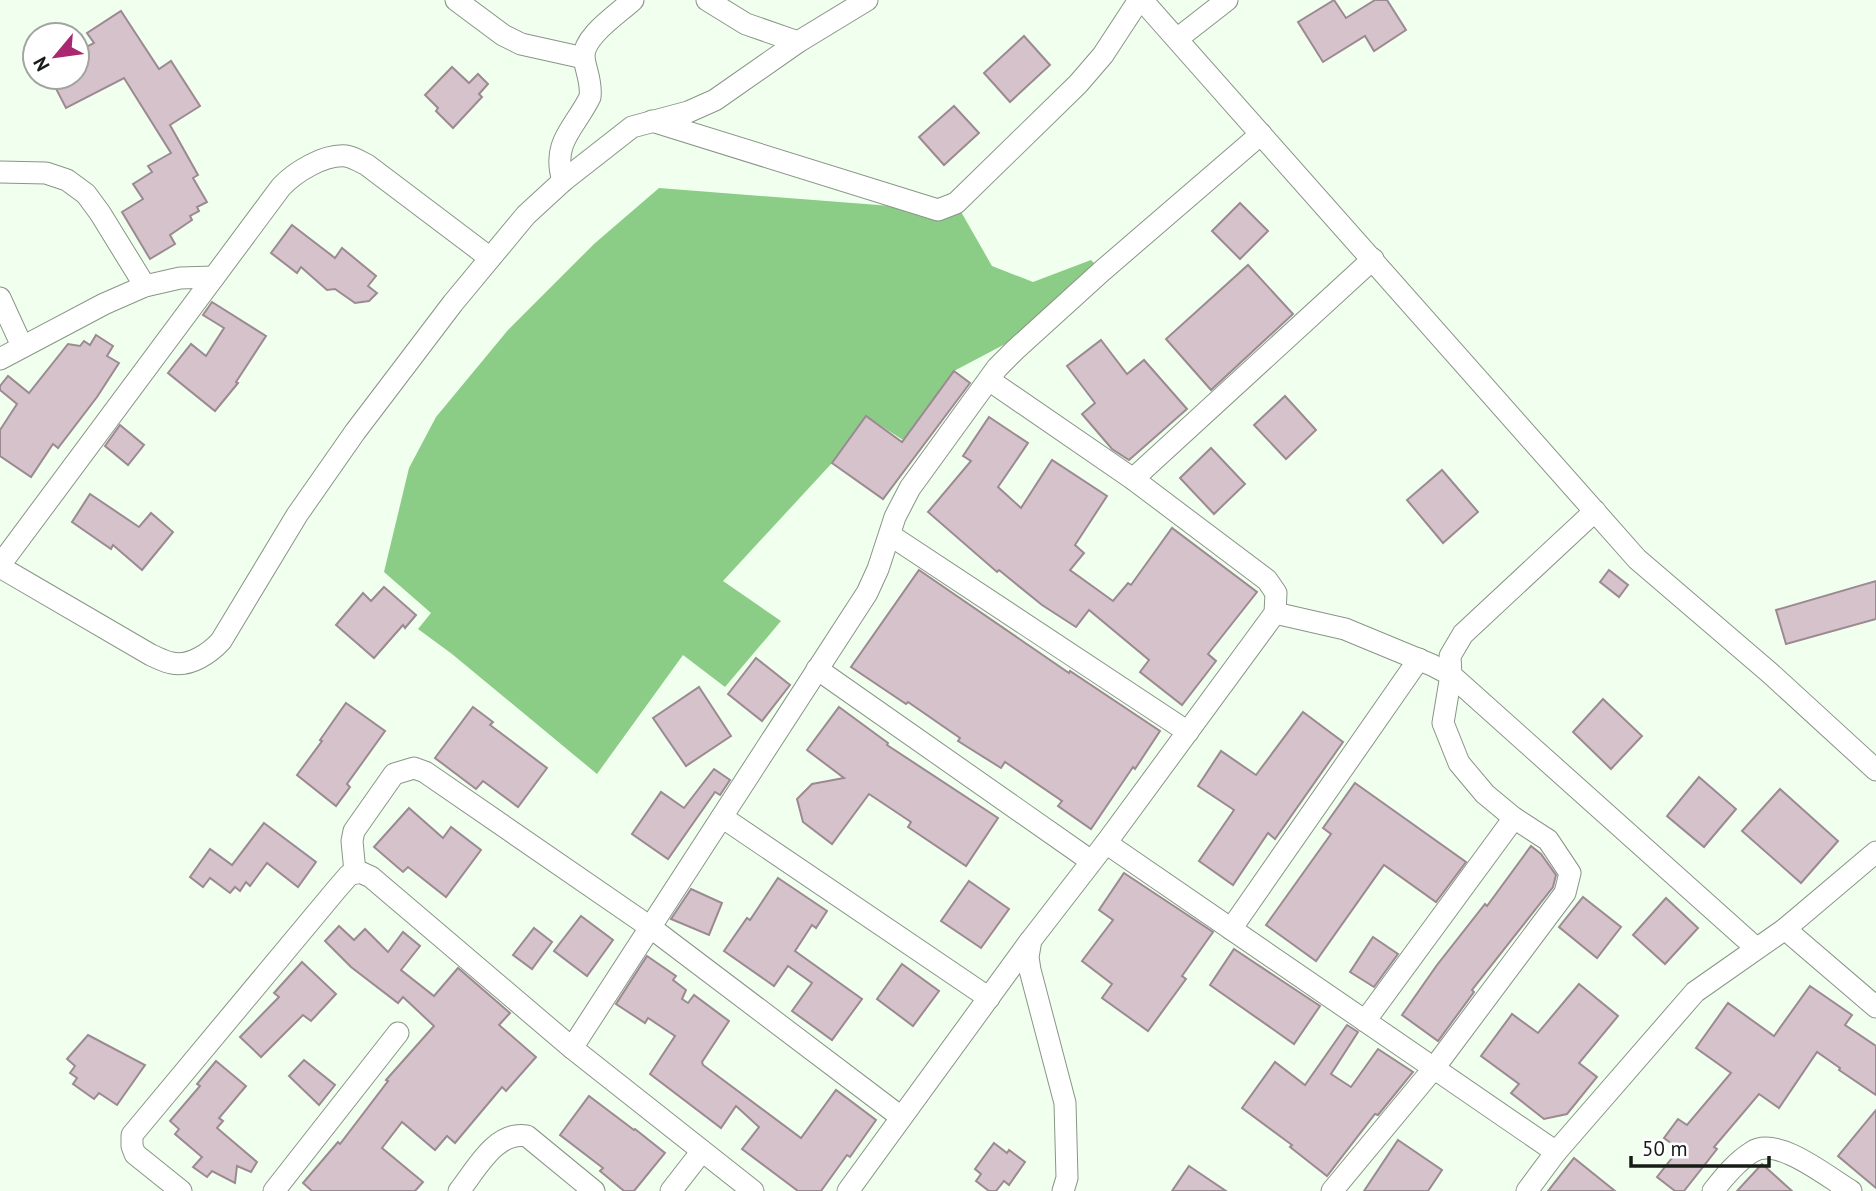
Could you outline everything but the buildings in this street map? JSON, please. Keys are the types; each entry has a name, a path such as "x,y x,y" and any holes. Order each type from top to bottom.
{"street":[{"path":"456,0 521,44 584,58"},
{"path":"563,181 560,149 590,97 591,89 584,58 587,42 633,0"},
{"path":"707,0 746,24 798,42"},
{"path":"490,258 367,165 346,156 334,157 312,165 286,181 0,566 151,655 171,663 193,660 211,652 228,631 297,515 348,443 453,303 526,215 563,181 626,131 650,120 688,112 715,100 798,42 867,0"},
{"path":"650,120 938,210 956,203 1078,84 1103,55 1141,0 1637,559 1770,673 1876,769"},
{"path":"1177,39 1227,0"},
{"path":"572,1048 867,593 895,517 910,488 989,380 1015,349 1261,134"},
{"path":"0,173 46,173 67,180 86,194 145,286"},
{"path":"1133,479 1373,259"},
{"path":"0,359 145,286 180,278 214,277"},
{"path":"0,298 22,346"},
{"path":"848,1191 1275,612 1276,593 1266,580 1133,479 989,380"},
{"path":"1332,1191 1434,1068 1565,893 1570,873 1548,840 1514,818 1485,794 1459,762 1443,723 1451,675 1450,656 1463,634 1595,511"},
{"path":"890,535 1188,732"},
{"path":"1275,612 1345,629 1451,675 1756,948"},
{"path":"1231,929 1419,659"},
{"path":"817,669 1091,861"},
{"path":"355,872 352,841 354,831 394,774 414,768 425,772 650,927 901,1117"},
{"path":"722,817 989,998"},
{"path":"1365,1021 1514,818"},
{"path":"1106,843 1556,1152"},
{"path":"1527,1191 1556,1152 1695,992 1785,929 1876,852"},
{"path":"181,1191 135,1154 132,1135 336,890 355,872 371,877 572,1048 753,1191"},
{"path":"1785,929 1876,1007"},
{"path":"1031,940 1028,957 1030,970 1065,1102 1067,1178 1063,1191"},
{"path":"274,1191 398,1033"},
{"path":"458,1191 496,1145 508,1136 517,1134 527,1136 594,1191"},
{"path":"1713,1191 1728,1173 1754,1150 1767,1147 1785,1151 1851,1191"},
{"path":"671,1191 702,1151"}],"green space":[{"path":"659,188 930,209 956,203 992,266 1033,282 1091,260 1102,271 1009,342 954,371 903,440 866,416 832,463 723,581 781,621 725,687 683,655 597,774 418,629 431,613 384,572 409,468 436,417 508,330 594,244"}]}
